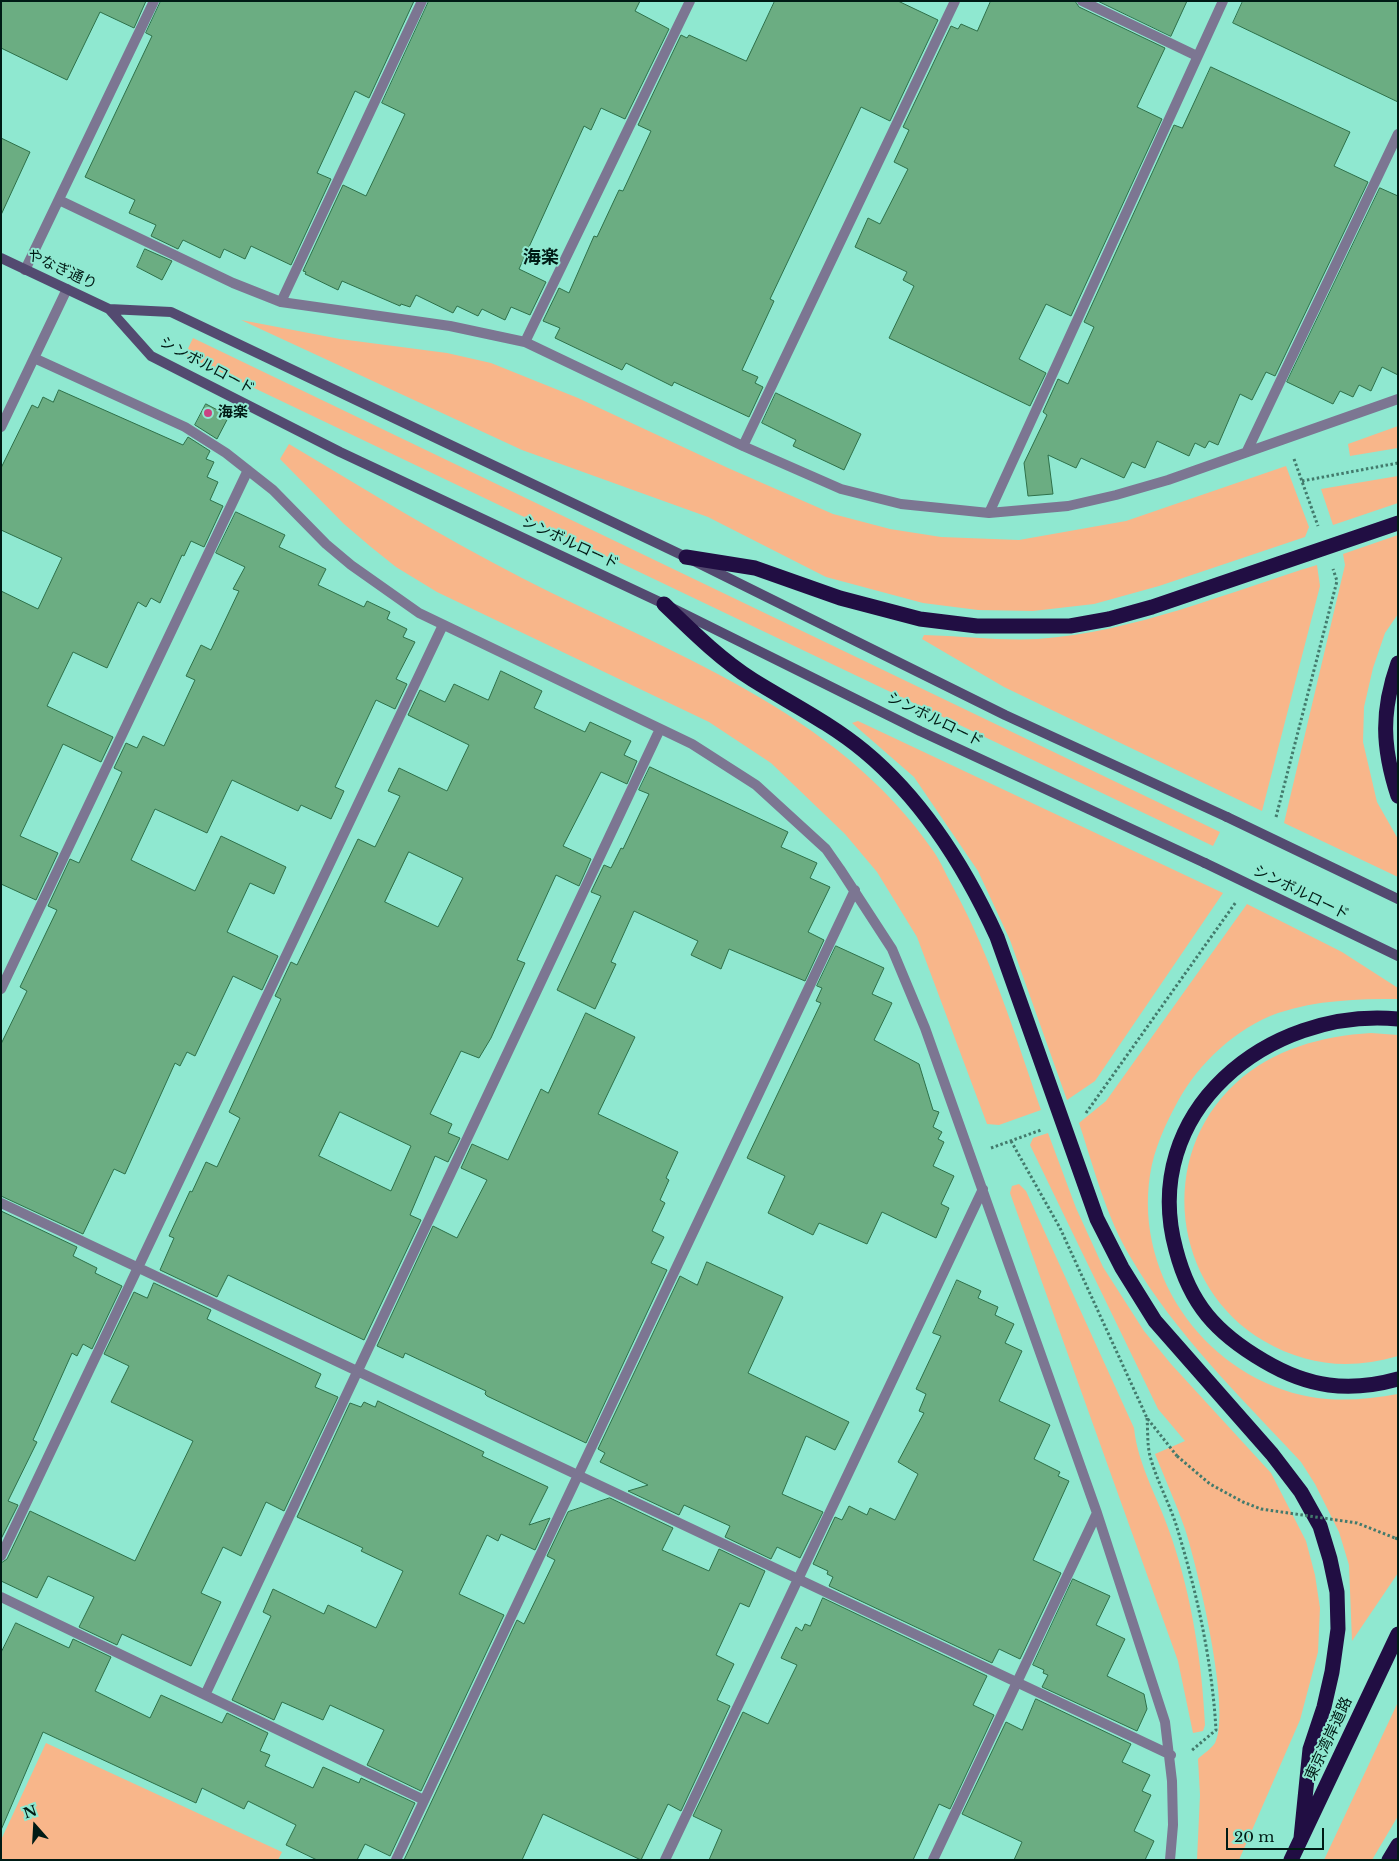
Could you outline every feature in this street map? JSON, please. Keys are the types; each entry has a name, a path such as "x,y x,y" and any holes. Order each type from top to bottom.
{"highway":[{"path":"686,557 755,568 849,601 920,619 977,626 1070,626 1109,619 1152,607 1398,523"},
{"path":"664,604 711,650 752,679 826,723 865,752 899,786 936,830 979,897 998,937 1097,1219 1122,1268 1155,1321 1272,1454 1301,1492 1320,1526 1337,1592 1338,1629 1326,1698 1310,1749 1301,1838"},
{"path":"1398,663 1385,709 1384,737 1387,763 1398,796"},
{"path":"1398,1019 1363,1018 1333,1021 1295,1032 1257,1050 1219,1081 1205,1098 1190,1122 1176,1156 1171,1178 1169,1201 1174,1243 1184,1275 1204,1314 1230,1339 1268,1364 1292,1375 1336,1387 1360,1388 1398,1379"},
{"name":"東京湾岸道路","path":"1291,1860 1398,1634"},
{"path":"1389,1860 1398,1845"}],"main road":[{"name":"やなぎ通り","path":"1,258 109,310"},
{"name":"シンボルロード","path":"109,310 171,312 686,557 1005,715 1398,899"},
{"name":"シンボルロード","path":"109,310 151,356 340,452 664,604 920,731 1205,863 1398,956"}],"street":[{"path":"25,270 154,1"},
{"path":"281,302 422,1"},
{"path":"525,342 690,1"},
{"path":"742,446 955,1"},
{"path":"1082,1 1197,56"},
{"path":"989,513 1222,1"},
{"path":"1247,451 1398,134"},
{"path":"60,200 233,284 281,302 450,326 525,342 742,446 841,489 901,504 953,511 989,513 1068,506 1168,480 1398,399"},
{"path":"1,426 67,289"},
{"path":"34,358 185,427 226,453 273,490 326,544 351,566 398,599 443,626 692,744 756,785 826,849 855,890 892,950 909,987 983,1189 1097,1513 1165,1722 1171,1755 1173,1825 1170,1860"},
{"path":"1,989 248,470"},
{"path":"1,1556 443,626"},
{"path":"205,1695 660,729"},
{"path":"396,1860 855,890"},
{"path":"665,1860 983,1189"},
{"path":"1,1203 1171,1755"},
{"path":"933,1860 1097,1513"},
{"path":"1,1597 424,1800"}],"path":[{"path":"1302,481 1398,463"},
{"path":"1011,1141 1060,1228 1147,1418 1177,1456 1210,1484 1243,1502 1261,1509 1358,1523 1398,1539"},
{"path":"1147,1418 1150,1455 1175,1519 1192,1578 1206,1637 1214,1690 1216,1730 1193,1751 1171,1755"}],"shaded area":[{"path":"241,320 340,339 447,353 491,363 578,398 728,468 833,514 890,529 941,537 1019,540 1126,521 1286,466 1309,527 1305,537 1159,586 1094,604 1033,611 978,610 923,603 826,577 708,517 522,450"},
{"path":"193,338 1220,832 1213,846 185,355"},
{"path":"1398,426 1398,448 1350,456 1348,444"},
{"path":"289,444 404,513 492,562 691,660 747,690 800,723 849,760 894,803 940,861 968,916 991,970 1041,1110 999,1125 987,1124 917,937 877,872 845,834 771,763 709,722 437,592 396,567 344,524 280,459"},
{"path":"1398,476 1398,503 1333,525 1321,489"},
{"path":"1398,535 1398,614 1385,633 1373,668 1364,707 1363,742 1377,802 1398,839 1398,877 1284,823 1345,565 1343,554"},
{"path":"1317,565 1320,586 1262,811 1004,687 922,639 924,635 1038,639 1074,635 1145,620"},
{"path":"858,721 1223,893 1095,1081 1067,1100 1010,940 978,871 914,777 852,723"},
{"path":"1247,904 1342,952 1398,988 1398,999 1367,999 1307,1005 1278,1013 1263,1020 1233,1037 1220,1048 1187,1087 1164,1128 1157,1146 1150,1175 1148,1214 1154,1251 1167,1286 1187,1318 1211,1346 1241,1369 1274,1387 1311,1397 1355,1399 1398,1394 1398,1573 1352,1641 1349,1565 1339,1532 1315,1484 1301,1462 1210,1364 1168,1313 1149,1286 1114,1226 1079,1123 1106,1101"},
{"path":"1371,1033 1398,1035 1398,1356 1363,1363 1329,1363 1296,1356 1280,1349 1264,1341 1233,1317 1210,1288 1194,1255 1186,1219 1185,1182 1194,1147 1210,1113 1236,1083 1250,1071 1266,1061 1299,1046 1334,1037"},
{"path":"1048,1133 1076,1208 1103,1267 1144,1331 1171,1364 1271,1473 1306,1541 1315,1575 1320,1608 1318,1652 1300,1720 1239,1860 1197,1860 1200,1795 1198,1759 1215,1743 1219,1726 1216,1671 1204,1604 1190,1547 1182,1519 1155,1454 1185,1441 1158,1409 1030,1145 1033,1138"},
{"path":"1019,1184 1026,1191 1134,1428 1140,1456 1172,1539 1185,1584 1199,1654 1204,1702 1205,1725 1203,1731 1193,1733 1178,1661 1010,1193 1012,1186"},
{"path":"1398,1702 1398,1816 1372,1860 1324,1860"},
{"path":"46,1743 282,1852 278,1860 1,1860 1,1840"}],"building":[{"path":"1,1 146,1 134,28 100,12 67,80 1,48"},
{"path":"161,1 414,1 369,98 355,91 317,173 331,179 291,265 251,246 245,259 224,249 220,258 183,240 178,249 151,236 156,225 129,213 135,200 85,177 152,36 146,33"},
{"path":"429,1 640,1 635,11 669,29 625,119 601,108 591,130 584,126 519,269 546,282 530,315 511,307 505,320 482,309 478,316 457,306 453,313 416,295 410,307 401,304 400,306 342,281 338,290 305,274 306,272 303,271 343,185 366,196 405,114 382,103"},
{"path":"775,1 898,1 938,20 890,121 861,107 770,299 774,301 742,370 758,377 755,383 763,387 749,417 674,382 672,386 626,363 622,370 555,338 560,328 543,321 559,288 569,293 594,236 597,237 619,190 623,191 651,131 638,125 681,35 687,38 689,35 746,61"},
{"path":"991,1 1075,1 1079,7 1165,48 1137,107 1162,119 1071,316 1046,304 1019,359 1046,373 1030,406 889,338 914,286 903,280 907,272 855,247 868,218 880,224 908,169 894,162 909,130 903,127 951,26 958,29 961,24 977,31"},
{"path":"1098,1 1187,1 1171,36"},
{"path":"1243,1 1398,1 1398,102 1233,23"},
{"path":"1211,67 1350,132 1334,166 1368,182 1275,376 1266,372 1252,400 1240,394 1218,445 1209,441 1205,448 1195,443 1189,456 1157,441 1145,468 1132,462 1124,478 1081,458 1076,468 1048,455 1053,494 1028,496 1024,463 1047,415 1043,412 1058,379 1068,384 1094,327 1084,322 1174,125 1182,128"},
{"path":"1,138 30,152 1,215"},
{"path":"1380,188 1398,196 1398,375 1382,367 1371,391 1359,385 1353,397 1340,391 1333,404 1287,382"},
{"path":"145,249 172,261 162,280 137,267"},
{"path":"59,390 183,445 188,437 210,451 206,459 214,462 207,477 218,482 210,500 223,506 204,547 191,541 184,556 182,555 160,603 151,598 146,607 138,602 107,668 73,652 47,706 113,737 101,762 63,744 20,836 58,853 36,900 1,884 1,591 38,609 62,558 1,530 1,468 32,405 38,408 43,397 53,402"},
{"path":"776,393 861,434 844,470 793,446 796,440 762,423"},
{"path":"206,404 229,416 217,439 195,425"},
{"path":"236,512 285,535 279,547 326,569 318,585 364,607 367,601 390,612 387,619 407,629 403,637 415,642 396,679 407,684 395,709 376,700 335,787 344,791 331,819 301,805 298,811 232,780 207,833 155,809 131,860 195,891 221,836 286,867 274,894 250,883 227,932 278,956 262,990 233,976 195,1056 187,1052 180,1066 175,1063 125,1174 114,1169 83,1234 1,1196 1,1044 27,991 20,987 57,910 48,906 70,859 79,863 122,772 114,768 126,743 137,748 143,736 164,746 195,680 186,676 201,645 211,650 239,591 233,589 245,567 216,553"},
{"path":"501,671 542,691 534,708 585,732 590,722 631,741 624,755 637,761 627,784 601,772 563,846 591,859 579,886 556,875 517,960 525,963 491,1038 479,1058 461,1051 430,1114 452,1124 448,1133 460,1138 448,1162 435,1156 410,1215 421,1220 364,1340 228,1275 217,1297 160,1270 174,1238 169,1236 190,1191 192,1192 206,1162 217,1167 240,1118 229,1112 281,999 275,996 291,962 297,965 358,839 375,847 400,796 388,791 399,768 447,791 469,745 408,715 420,690 445,702 454,684 488,700","holes":["409,852 463,878 438,927 385,902","340,1112 411,1146 391,1191 319,1156"]},
{"path":"650,767 788,832 781,847 817,863 810,878 830,887 808,932 824,940 805,981 729,949 721,969 691,955 698,941 634,911 611,962 616,964 595,1009 557,990 601,896 591,892 604,865 611,868 621,848 623,849 649,794 639,790"},
{"path":"836,946 884,968 872,994 892,1003 874,1040 919,1064 933,1110 939,1112 933,1127 942,1132 938,1139 944,1142 933,1166 954,1176 941,1204 949,1208 936,1238 882,1212 867,1244 819,1223 813,1235 768,1213 785,1176 747,1158 821,1003 816,1001 822,988 817,986"},
{"path":"586,1013 635,1037 598,1114 678,1152 666,1178 669,1180 660,1200 665,1203 652,1231 664,1237 651,1263 667,1270 586,1443 487,1396 485,1394 486,1391 405,1353 403,1358 377,1346 433,1226 457,1238 487,1180 461,1168 472,1144 508,1160 541,1089 548,1093"},
{"path":"1,1211 77,1247 73,1256 97,1268 95,1273 122,1286 92,1349 83,1344 77,1356 72,1353 33,1440 37,1442 8,1501 18,1505 1,1539"},
{"path":"707,1262 783,1297 748,1373 849,1422 835,1450 806,1436 782,1494 823,1512 800,1558 777,1547 771,1559 725,1537 730,1526 684,1505 679,1515 628,1491 648,1485 600,1462 605,1453 598,1449 680,1276 697,1285"},
{"path":"957,1280 981,1291 978,1298 998,1307 995,1315 1014,1324 1005,1343 1022,1351 999,1401 1050,1425 1034,1459 1060,1472 1058,1476 1069,1481 1033,1560 1061,1573 1020,1659 999,1649 992,1663 829,1586 833,1577 827,1574 828,1571 813,1564 835,1517 842,1520 849,1506 867,1515 870,1508 895,1520 918,1474 898,1462 924,1413 919,1411 926,1394 916,1389 941,1336 933,1333"},
{"path":"154,1283 211,1310 207,1319 321,1374 315,1387 338,1397 284,1511 266,1502 241,1556 223,1547 201,1593 221,1602 191,1666 122,1634 117,1645 79,1627 94,1597 48,1576 37,1598 1,1581 1,1563 7,1559 30,1511 135,1561 193,1441 111,1402 129,1366 104,1354 134,1292 147,1298"},
{"path":"378,1401 484,1452 482,1456 548,1487 529,1525 550,1518 535,1550 501,1534 498,1541 487,1535 459,1594 504,1615 421,1791 367,1765 384,1730 330,1705 323,1720 282,1702 274,1720 232,1700 271,1616 263,1612 273,1589 324,1614 328,1605 376,1628 403,1571 361,1551 363,1548 297,1517 350,1403 361,1407 364,1402 375,1407"},
{"path":"610,1498 673,1528 662,1550 709,1571 719,1549 765,1571 749,1607 740,1603 716,1655 734,1664 717,1700 730,1706 681,1811 668,1804 641,1860 543,1814 522,1860 404,1860 517,1620 524,1624 555,1560 547,1556 568,1512"},
{"path":"1073,1579 1110,1596 1096,1625 1125,1639 1107,1676 1144,1694 1147,1709 1137,1731 1042,1687 1048,1675 1043,1673 1044,1670 1033,1665"},
{"path":"823,1598 987,1676 973,1705 994,1715 950,1809 939,1804 913,1860 709,1860 722,1830 693,1816 743,1712 768,1724 797,1665 781,1658 796,1627 802,1631 805,1624 810,1626"},
{"path":"16,1623 69,1648 73,1639 111,1657 95,1691 150,1718 161,1695 222,1723 227,1713 268,1733 260,1751 270,1755 265,1766 313,1788 323,1767 359,1783 361,1778 415,1803 390,1856 365,1844 357,1860 317,1860 286,1845 296,1825 248,1801 244,1809 202,1788 196,1803 43,1732 1,1830 1,1653"},
{"path":"1036,1699 1131,1744 1122,1762 1150,1775 1142,1791 1151,1795 1134,1831 1154,1841 1145,1860 1014,1860 1022,1842 962,1814 1006,1722 1022,1730"}],"place":[{"name":"海楽","path":"208,413"}],"district":[{"name":"海楽","path":"541,258"}]}
